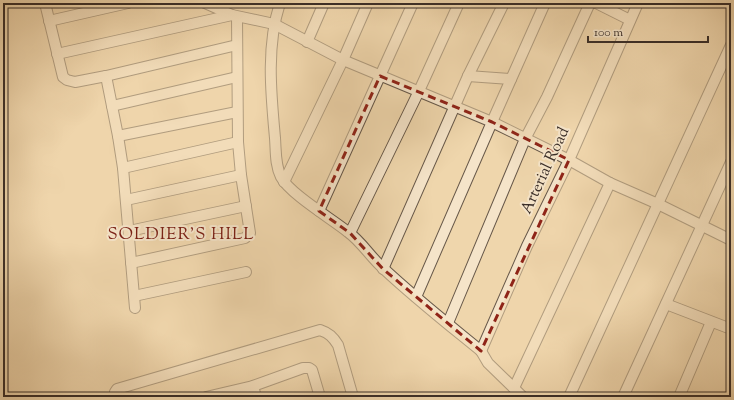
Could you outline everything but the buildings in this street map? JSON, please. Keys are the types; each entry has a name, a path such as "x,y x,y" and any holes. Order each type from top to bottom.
{"street":[{"path":"45,3 63,77 67,80 75,82 237,45"},
{"path":"49,21 128,3"},
{"path":"205,3 235,16 274,24 342,60 492,122 610,183 703,225 731,240"},
{"path":"280,3 274,24 272,102 276,160 278,170 284,182 350,233 383,269 481,351 488,363 523,397"},
{"path":"307,42 324,3"},
{"path":"284,182 368,3"},
{"path":"319,210 413,3"},
{"path":"350,233 419,91 459,3"},
{"path":"383,269 468,76 504,3"},
{"path":"416,297 511,79 546,3"},
{"path":"448,323 525,139 547,97 590,3"},
{"path":"596,3 630,20"},
{"name":"Arterial Road","path":"481,351 527,246 568,160 638,3"},
{"path":"57,54 235,16"},
{"path":"131,263 245,238 250,233 241,175 238,142 237,45 235,16"},
{"path":"568,397 731,45"},
{"path":"106,76 123,168 135,308"},
{"path":"468,76 511,79"},
{"path":"112,106 237,77"},
{"path":"118,136 237,112"},
{"path":"123,168 238,142"},
{"path":"623,397 731,162"},
{"path":"126,200 241,175"},
{"path":"514,388 610,183"},
{"path":"129,231 246,206"},
{"path":"134,296 246,272"},
{"path":"666,304 731,329"},
{"path":"679,397 711,322"},
{"path":"115,397 115,392 117,389 320,330 333,337 338,345 353,397"},
{"path":"212,396 253,386 303,368 309,368 313,373 320,397"},
{"path":"253,386 256,397"}],"highlighted area":[{"path":"380,76 492,122 569,160 481,351 383,269 350,233 319,211"}],"district":[{"name":"SOLDIER'S HILL","path":"181,235"}]}
